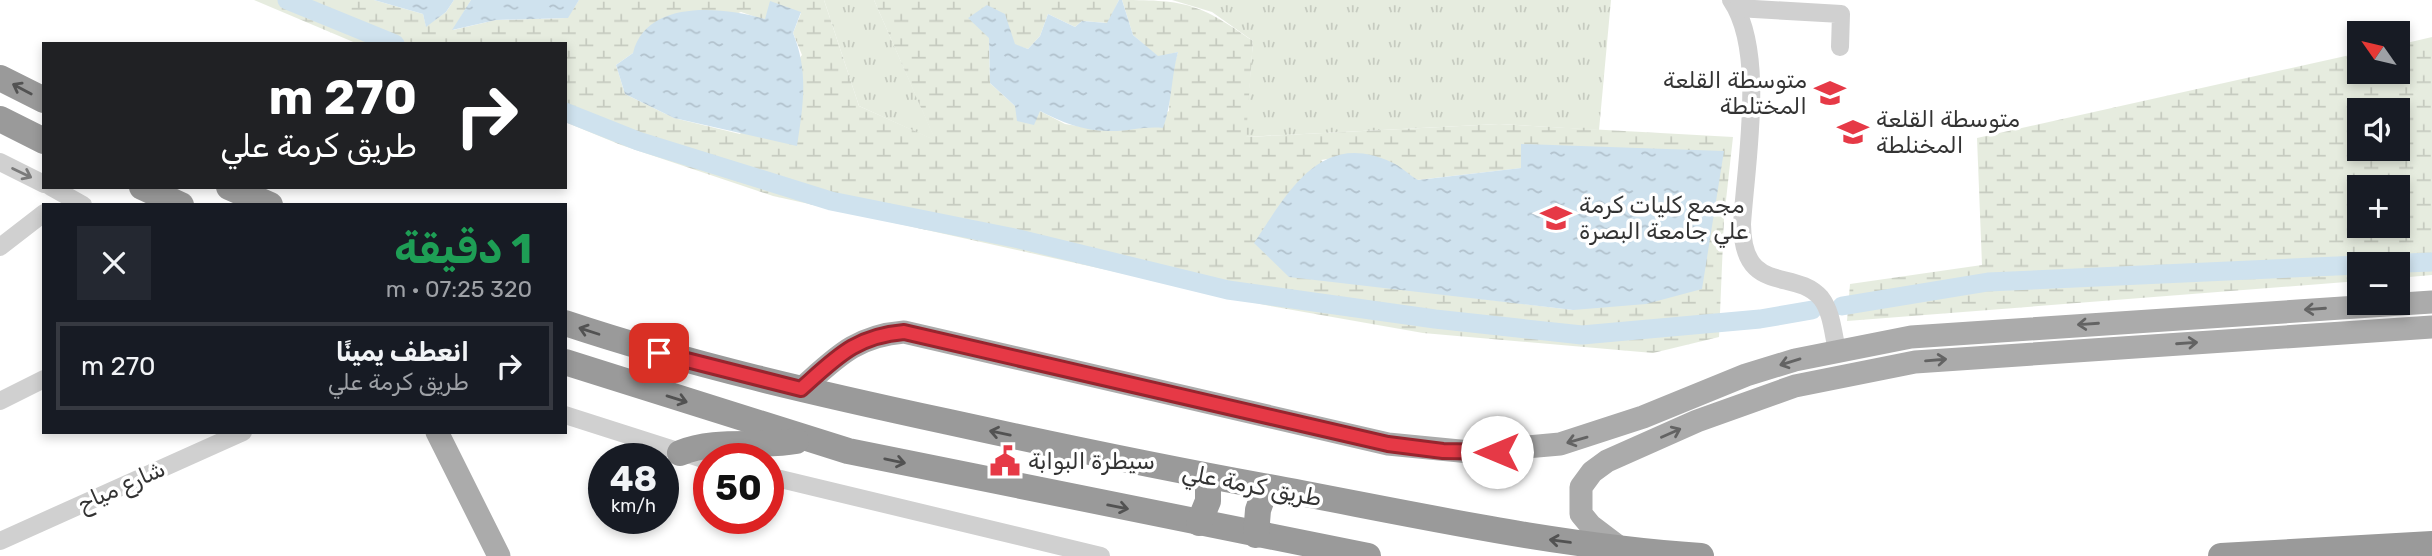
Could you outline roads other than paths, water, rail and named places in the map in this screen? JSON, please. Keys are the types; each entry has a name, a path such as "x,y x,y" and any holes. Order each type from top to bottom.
{"highway":[{"path":"0,78 42,99"},
{"path":"0,119 42,140"},
{"path":"146,189 177,203"},
{"path":"234,189 265,203"},
{"name":"طريق كرمة علي","path":"567,324 659,353 801,389 1208,477 1486,530 1624,551 1701,556"},
{"name":"طريق كرمة علي","path":"567,363 805,439 1256,535 1368,556"},
{"path":"680,453 716,444 774,445 805,439"},
{"path":"1199,523 1208,501 1208,477"},
{"path":"1256,535 1258,510 1266,487"},
{"path":"2221,556 2432,544"}],"main road":[{"path":"801,389 842,352 861,341 882,334 904,332 1388,444 1443,451 1497,452 1560,444 1593,435 1746,375 1837,350 1879,342 1967,332 2432,302"},
{"path":"1624,551 1591,526 1581,514 1581,487 1599,466 1753,399 1795,386 1884,366 1953,359 2432,327"},
{"path":"1879,342 1884,366"},
{"path":"438,434 499,556"}],"street":[{"path":"1837,350 1827,307 1821,299 1806,287 1768,276 1753,263 1744,244 1742,224 1751,66 1748,36 1734,4 1841,14 1840,47"},
{"path":"0,162 42,183"},
{"path":"56,195 78,203"},
{"path":"0,247 42,215"},
{"path":"0,401 42,380"},
{"path":"567,416 693,457"},
{"name":"شارع مياح","path":"0,541 239,434"},
{"path":"784,480 1101,556"}],"water":[{"path":"374,0 454,0 446,12 426,27 423,14"},
{"path":"471,0 579,0 568,18 496,20 452,30"},
{"path":"1119,0 1122,0 1133,35 1158,56 1178,52 1163,128 1099,131 1081,128 1040,111 1034,125 1017,121 1015,106 990,83 989,38 968,18 987,5 1005,14 1015,44 1028,49 1040,36 1048,14 1075,27 1082,21 1107,23"},
{"path":"770,1 801,12 793,33 803,75 803,103 797,146 674,118 625,94 616,65 633,53 641,36 653,24 687,11 707,10 765,19"},
{"path":"1521,144 1724,151 1702,289 1646,304 1573,310 1289,277 1254,243 1293,187 1325,160 1344,154 1366,154 1395,164 1418,180 1521,168"}],"waterway":[{"path":"287,0 390,42"},
{"path":"567,113 638,141 831,201 1019,239 1228,290 1435,319 1582,335 1760,319 1812,310"},
{"path":"2410,263 2432,262"},
{"path":"1842,306 1988,282 2347,266"}],"place":[{"name":"متوسطة القلعة المختلطة","path":"1830,93"},
{"name":"متوسطة القلعة المخنلطة","path":"1853,132"},
{"name":"مجمع كليات كرمة علي جامعة البصرة","path":"1556,218"},
{"name":"سيطرة البوابة","path":"1005,461"}]}
